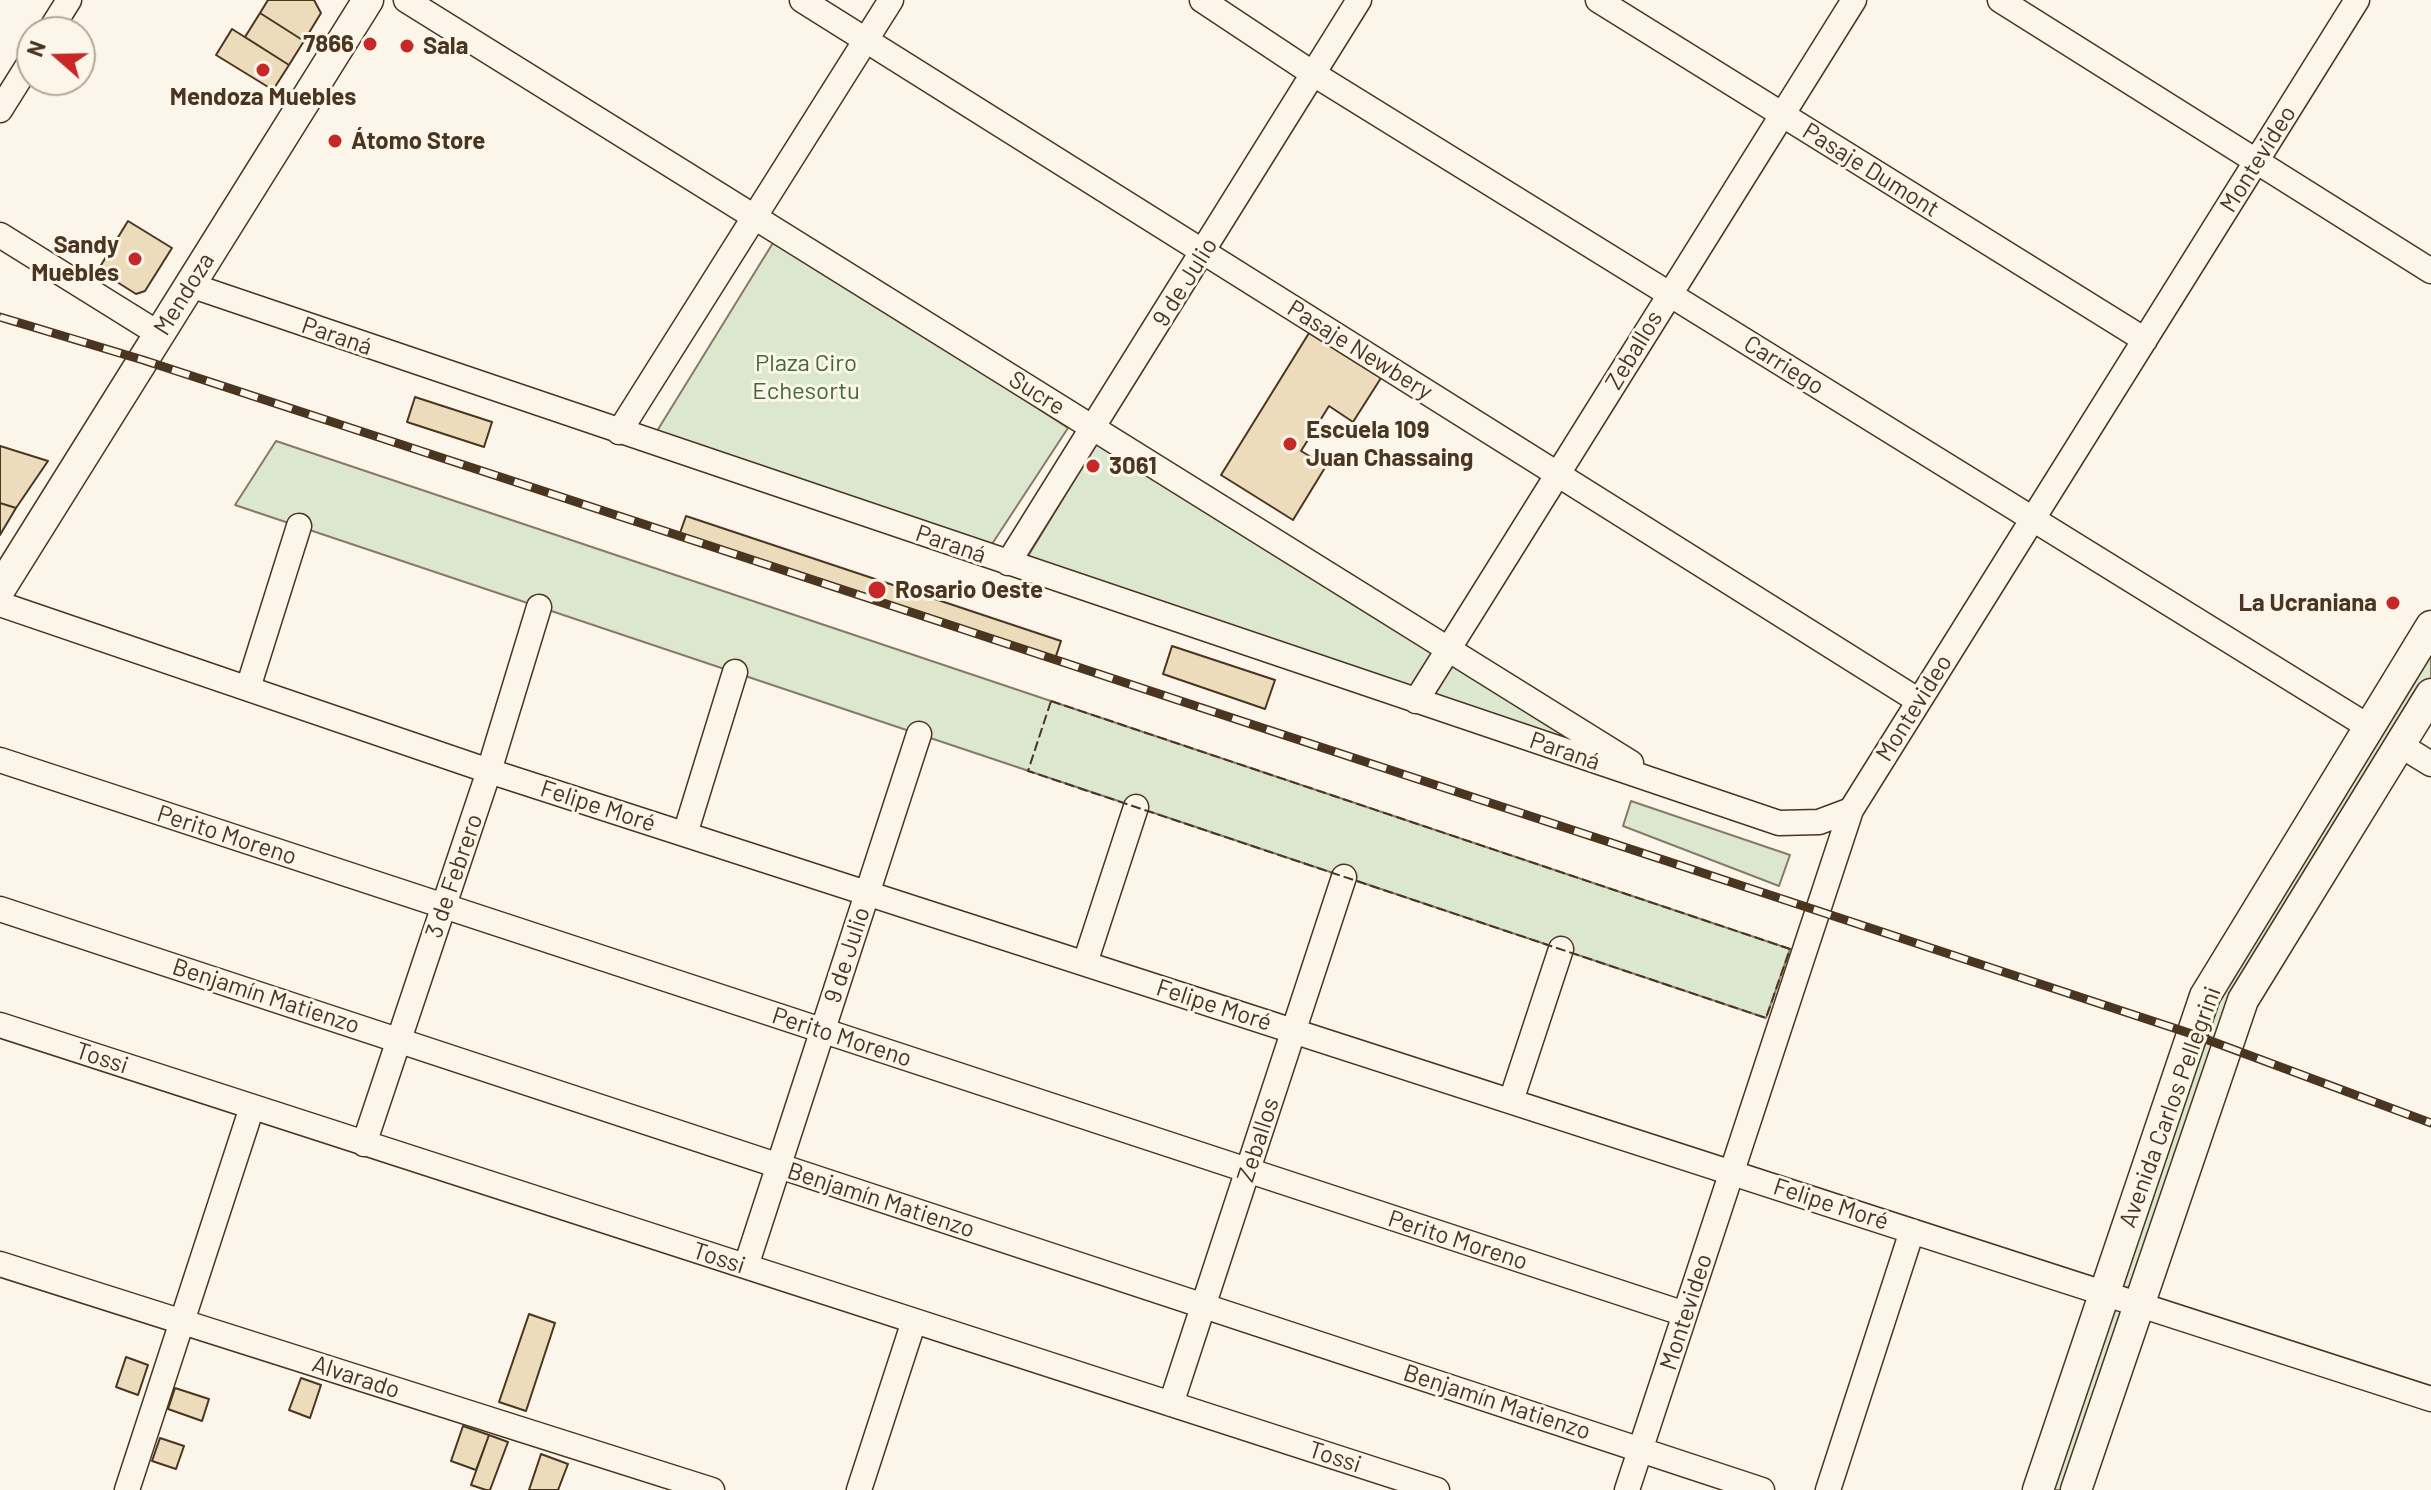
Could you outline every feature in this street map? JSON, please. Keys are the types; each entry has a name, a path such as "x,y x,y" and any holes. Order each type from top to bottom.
{"main road":[{"name":"Mendoza","path":"0,589 368,0"},
{"name":"Avenida Carlos Pellegrini","path":"2038,1490 2205,996 2431,626"},
{"name":"Avenida Carlos Pellegrini","path":"2076,1490 2243,1000 2431,694"}],"street":[{"name":"Sucre","path":"406,0 1667,785"},
{"name":"Pasaje Newbery","path":"802,0 1919,701"},
{"path":"619,432 891,0"},
{"name":"Carriego","path":"1202,0 1312,73 2369,727"},
{"name":"9 de Julio","path":"1008,563 1359,0"},
{"name":"Pasaje Dumont","path":"1598,0 2145,340"},
{"name":"Zeballos","path":"1416,701 1854,0"},
{"path":"2000,0 2431,271"},
{"name":"Montevideo","path":"1627,1490 1851,810 2357,0"},
{"path":"0,110 16,84"},
{"path":"0,235 159,334"},
{"name":"Paraná","path":"190,285 1779,823 1819,822 1851,810"},
{"path":"248,688 299,526"},
{"name":"Felipe Moré","path":"0,604 489,771 2431,1399"},
{"name":"3 de Febrero","path":"364,1144 489,771 539,607"},
{"path":"685,834 735,672"},
{"name":"9 de Julio","path":"746,1266 919,734"},
{"path":"2400,745 2431,764"},
{"name":"Perito Moreno","path":"0,760 1685,1314"},
{"path":"1085,963 1136,807"},
{"name":"Zeballos","path":"1171,1404 1344,877"},
{"name":"Benjamín Matienzo","path":"0,909 1762,1490"},
{"path":"1511,1101 1561,949"},
{"name":"Tossi","path":"0,1025 1437,1490"},
{"path":"127,1490 252,1107"},
{"path":"1828,1490 1912,1231"},
{"name":"Alvarado","path":"0,1264 712,1490"},
{"path":"859,1490 914,1321"}],"green space":[{"name":"Plaza Ciro Echesortu","path":"776,238 1068,428 992,544 657,431"},
{"path":"276,441 1790,949 1766,1018 235,505"},
{"path":"1098,441 1438,648 1411,693 1025,561"},
{"path":"2431,626 2431,694 2243,1000 2076,1490 2038,1490 2190,1044"},
{"path":"1452,662 1611,760 1430,698"},
{"path":"1631,801 1790,855 1779,886 1623,826"}],"building":[{"path":"268,0 314,0 321,13 304,41 260,13"},
{"path":"260,13 304,41 289,65 245,37"},
{"path":"232,29 289,65 273,90 216,55"},
{"name":"Sandy Muebles","path":"128,221 172,248 145,291 136,294 98,270"},
{"name":"Escuela 109 Juan Chassaing","path":"1309,333 1381,378 1353,422 1329,406 1301,451 1326,466 1293,520 1221,475"},
{"path":"415,397 492,422 484,447 407,422"},
{"path":"0,446 48,461 16,508 0,503"},
{"path":"0,503 16,508 0,535"},
{"path":"686,516 1061,641 1055,659 680,533"},
{"path":"1172,646 1275,680 1265,709 1163,674"},
{"path":"529,1314 555,1323 526,1411 499,1402"},
{"path":"126,1357 148,1365 138,1395 116,1387"},
{"path":"301,1378 321,1385 310,1418 289,1410"},
{"path":"175,1388 209,1399 202,1421 168,1409"},
{"path":"463,1426 489,1435 476,1470 451,1461"},
{"path":"489,1435 508,1442 490,1490 486,1490 471,1485"},
{"path":"160,1438 184,1446 176,1469 152,1461"},
{"path":"541,1454 568,1464 558,1490 529,1490"}],"railway":[{"path":"0,317 143,360 2192,1034 2431,1123"}],"fence":[{"path":"1051,701 1790,949 1766,1018 1028,771 1051,701"}],"place":[{"name":"7866","path":"370,44"},
{"name":"Sala","path":"407,46"},
{"name":"Mendoza Muebles","path":"263,70"},
{"name":"Átomo Store","path":"335,141"},
{"name":"Sandy Muebles","path":"135,259"},
{"name":"Escuela 109 Juan Chassaing","path":"1290,444"},
{"name":"3061","path":"1093,466"},
{"name":"Rosario Oeste","path":"877,590"},
{"name":"La Ucraniana","path":"2393,603"}]}
